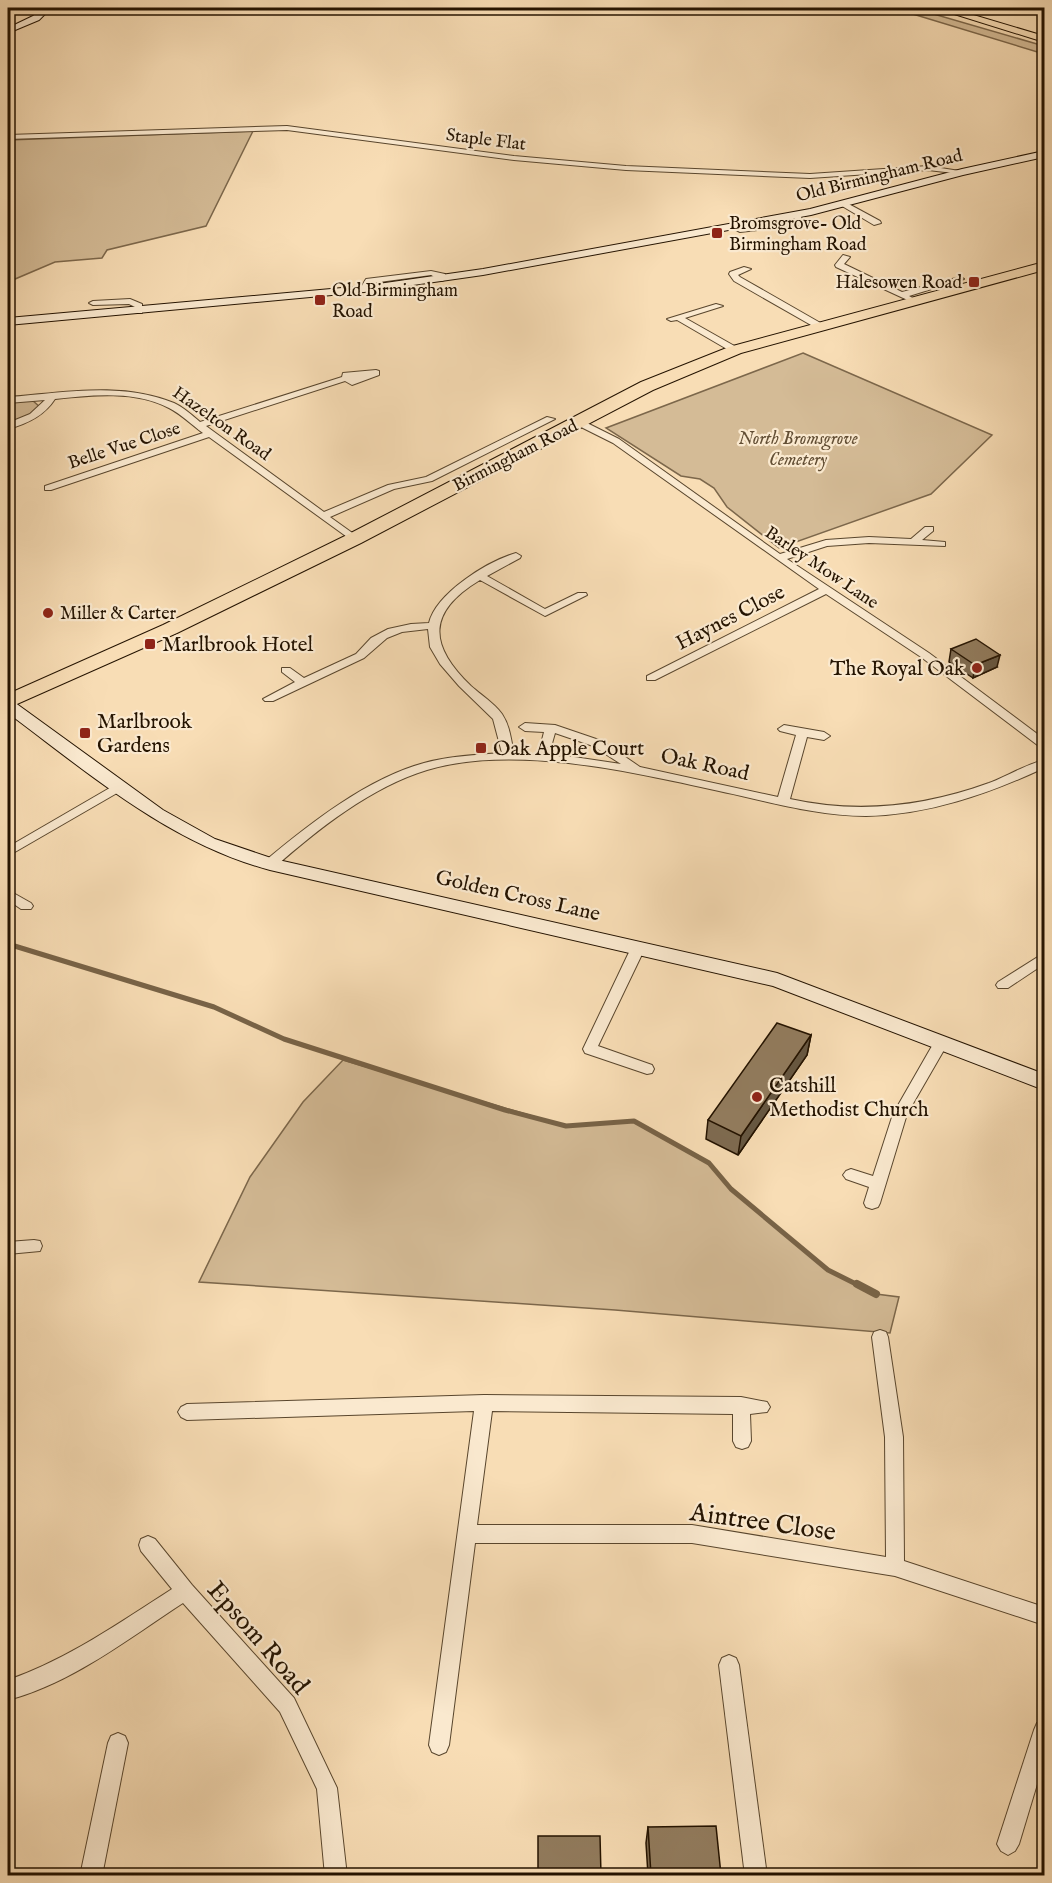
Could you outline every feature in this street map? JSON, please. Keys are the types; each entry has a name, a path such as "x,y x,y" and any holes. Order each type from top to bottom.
{"highway":[{"path":"940,8 1044,39"},
{"path":"954,8 1044,33"},
{"path":"982,8 1044,27"},
{"name":"Birmingham Road","path":"8,704 170,629 354,539 647,386 735,350 821,327 908,298 1044,266"}],"main road":[{"path":"8,31 36,18 47,8"},
{"name":"Old Birmingham Road","path":"8,322 364,289 442,279 797,214 845,204 962,172 1044,154"},
{"name":"Golden Cross Lane","path":"8,704 158,814 209,843 270,864 777,980 1044,1082"}],"street":[{"name":"Staple Flat","path":"8,137 272,127 514,158 626,168 810,176 928,168 962,172"},
{"path":"845,204 877,223"},
{"path":"846,257 839,266 908,298 960,279"},
{"path":"747,269 733,274 737,279 821,327"},
{"path":"93,303 130,301 139,306 139,311"},
{"path":"719,306 675,318 735,350"},
{"path":"199,425 346,378"},
{"name":"Hazelton Road","path":"8,400 100,393 143,395 173,406 354,539"},
{"path":"8,426 33,417 45,409 51,397"},
{"path":"324,516 391,487 429,479 549,419"},
{"name":"Barley Mow Lane","path":"578,422 616,441 779,558 925,655 1044,744"},
{"name":"Belle Vue Close","path":"48,488 211,433"},
{"path":"915,541 929,530"},
{"path":"779,558 826,543 869,540 941,544"},
{"path":"508,755 499,719 464,686 441,657 435,645 432,626 440,609 461,588 516,556"},
{"path":"480,576 545,613 582,596"},
{"name":"Haynes Close","path":"651,678 826,590"},
{"path":"269,699 360,656 368,645 388,632 412,626 432,626"},
{"path":"286,670 302,682"},
{"path":"525,727 551,727 616,752 635,769"},
{"path":"547,744 551,727"},
{"path":"784,729 802,734 824,736"},
{"path":"783,801 802,734"},
{"name":"Oak Road","path":"270,864 302,836 394,779 426,766 508,755 574,759 635,769 839,811 890,811 944,802 1012,779 1044,764"},
{"path":"8,852 120,786"},
{"path":"8,894 26,906"},
{"path":"638,948 590,1049 647,1069"},
{"path":"1003,985 1044,958"},
{"path":"872,1203 900,1114 941,1043"},
{"path":"851,1175 877,1184"},
{"path":"8,1248 34,1246"},
{"path":"880,1337 894,1437 895,1567"},
{"path":"439,1745 484,1403"},
{"path":"187,1412 484,1403 761,1407"},
{"path":"741,1405 742,1441"},
{"name":"Aintree Close","path":"466,1534 692,1534 895,1567 1044,1616"},
{"name":"Epsom Road","path":"148,1545 185,1591 287,1706 327,1788 336,1875"},
{"path":"8,1690 30,1683 89,1652 185,1591"},
{"path":"729,1665 756,1875"},
{"path":"1008,1844 1044,1730"},
{"path":"91,1875 118,1743"}],"green space":[{"path":"893,8 913,8 1044,46 1044,54"},
{"path":"253,131 206,226 107,250 102,258 55,262 8,282 8,140"},
{"name":"North Bromsgrove Cemetery","path":"803,353 992,435 931,494 779,548 727,507 714,488 700,479 681,476 606,428"},
{"path":"32,400 41,408 26,418 8,423 8,402"},
{"path":"343,1060 566,1126 634,1121 709,1163 731,1189 828,1270 876,1294 899,1297 890,1333 615,1310 199,1282 250,1177 303,1102"}],"building":[{"path":"976,639 1000,655 975,665 951,649"},
{"name":"Catshill Methodist Church","path":"777,1023 811,1035 741,1136 708,1120"},
{"path":"716,1826 721,1875 651,1875 648,1827"},
{"path":"538,1836 600,1836 601,1875 538,1875"}],"waterway":[{"path":"8,944 214,1007 284,1039 505,1110 566,1126 634,1121 709,1163 731,1189 828,1270 860,1286"},
{"path":"857,1284 876,1294"}],"place":[{"name":"Bromsgrove- Old Birmingham Road","path":"717,233"},
{"name":"Halesowen Road","path":"974,282"},
{"name":"Old Birmingham Road","path":"320,300"},
{"name":"Miller & Carter","path":"48,613"},
{"name":"Marlbrook Hotel","path":"150,644"},
{"name":"The Royal Oak","path":"977,668"},
{"name":"Marlbrook Gardens","path":"85,733"},
{"name":"Oak Apple Court","path":"481,748"},
{"name":"Catshill Methodist Church","path":"757,1097"}]}
